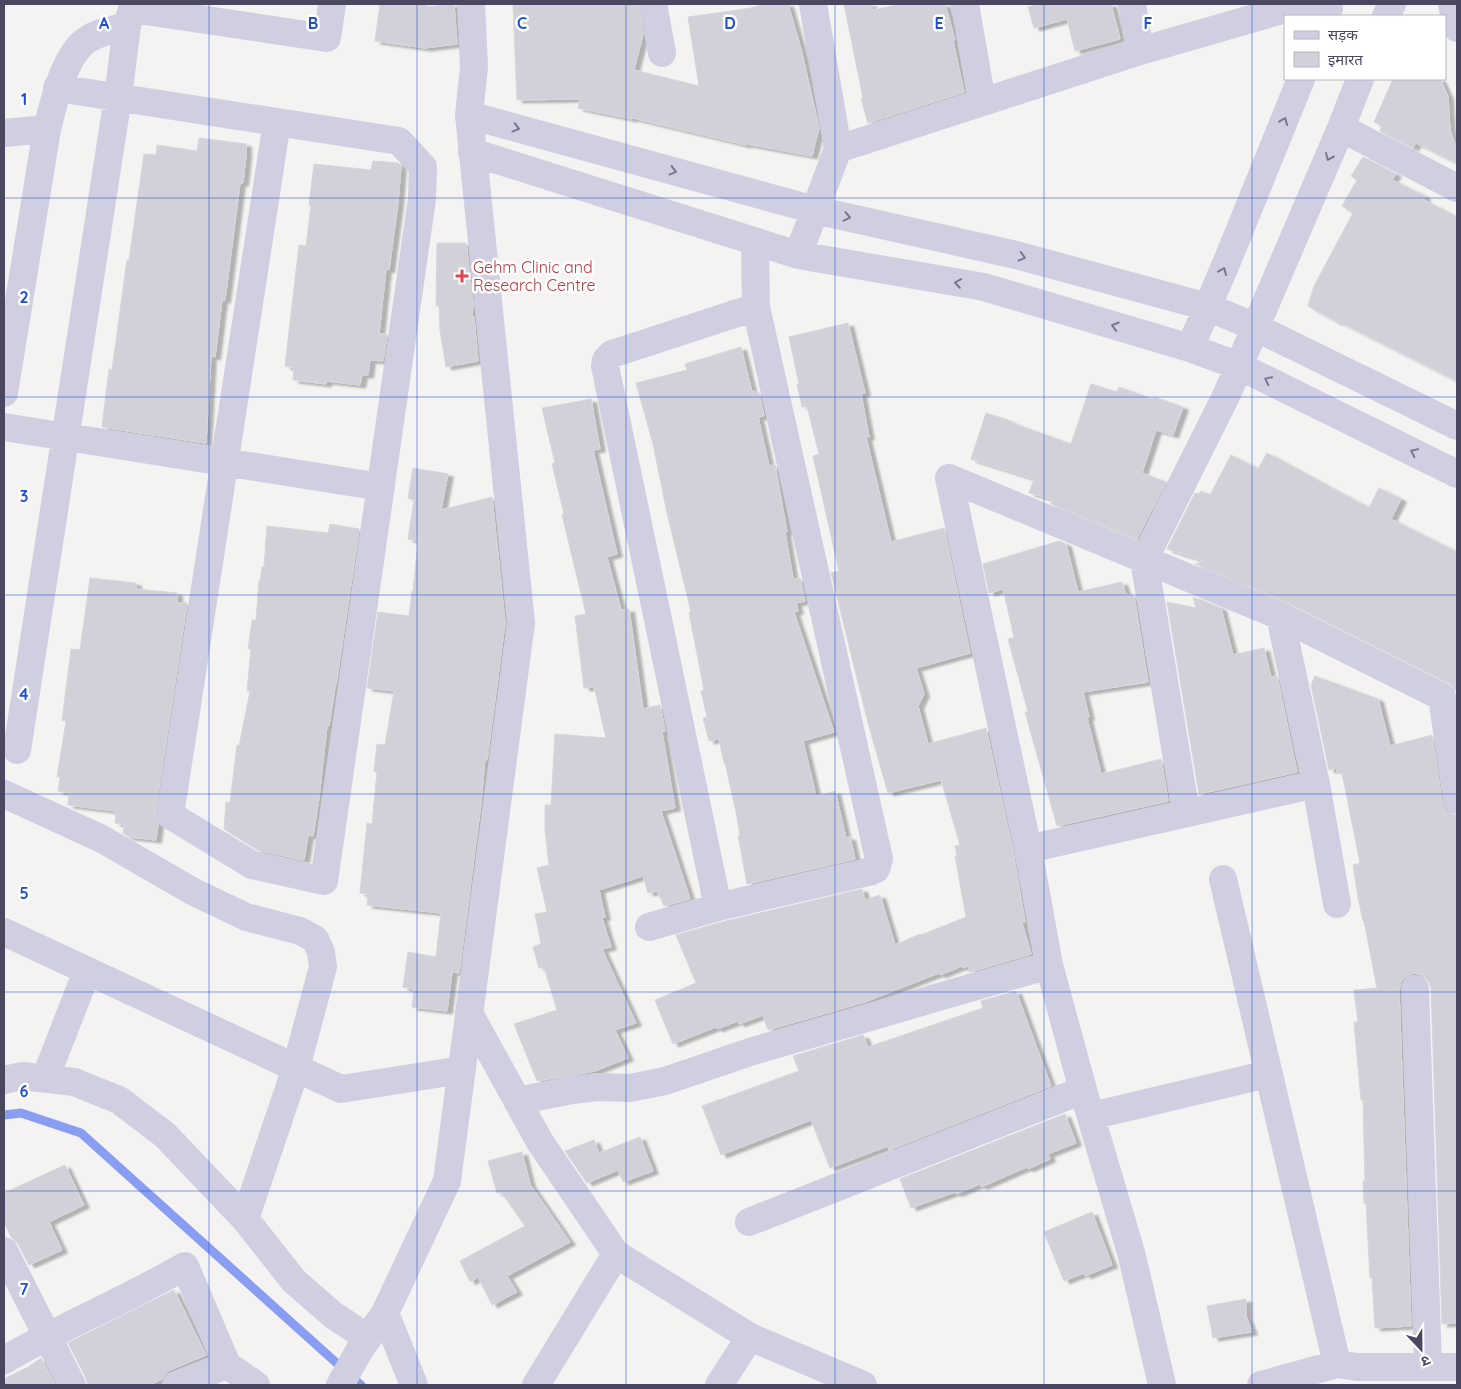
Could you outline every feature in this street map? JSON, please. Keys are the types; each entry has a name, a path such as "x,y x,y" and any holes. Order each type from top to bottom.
{"street":[{"path":"4,393 13,280 58,88 74,54 85,41 131,13 327,38 332,4"},
{"path":"340,1385 385,1313 447,1182 520,623 469,115 474,67 472,4"},
{"path":"653,4 662,53"},
{"path":"798,255 838,149 813,4"},
{"path":"964,4 982,102"},
{"path":"1132,4 1140,51"},
{"path":"1452,4 1457,28"},
{"path":"1287,15 1320,7"},
{"path":"17,750 131,13"},
{"path":"838,149 1140,51 1284,16"},
{"path":"1190,348 1301,80"},
{"path":"1186,813 1144,560 1226,396 1342,128 1360,80"},
{"path":"58,88 400,141 422,167 422,199 324,881 252,866 170,815 277,122"},
{"path":"469,115 815,210 1016,255 1208,307 1255,327 1457,426"},
{"path":"1342,128 1457,188"},
{"path":"4,133 47,129"},
{"path":"472,152 798,255 984,287 1190,348 1239,366 1457,474"},
{"path":"649,927 718,907 872,871 876,869 880,859 756,307 755,242"},
{"path":"718,907 605,366 606,360 612,354 756,307"},
{"path":"4,427 381,487"},
{"path":"1162,1385 1132,1256 1083,1090 1049,965 1028,849 948,478 1280,616 1442,697 1457,800"},
{"path":"1280,616 1316,784 1337,904"},
{"path":"1028,849 1316,784"},
{"path":"4,794 102,838 192,891 246,917 300,931 315,939 321,952 323,967 296,1068 245,1218"},
{"path":"1223,879 1268,1074 1351,1372"},
{"path":"4,932 341,1088 462,1070"},
{"path":"518,1101 572,1090 596,1087 630,1088 665,1081 752,1051 1049,965"},
{"path":"45,1078 87,971"},
{"path":"1415,989 1428,1366"},
{"path":"469,1014 540,1142 616,1254 750,1337 863,1385"},
{"path":"1091,1116 1268,1074"},
{"path":"4,1080 22,1076 74,1082 119,1100 165,1135 245,1218 294,1281 364,1345"},
{"path":"749,1222 1083,1090"},
{"path":"4,1251 72,1385"},
{"path":"536,1385 616,1254"},
{"path":"4,1360 47,1336 144,1289 185,1266 227,1365 256,1385"},
{"path":"385,1313 414,1385"},
{"path":"719,1385 750,1337"},
{"path":"176,1385 227,1365"},
{"path":"1261,1385 1351,1372 1428,1366 1457,1367"}],"building":[{"path":"380,4 427,4 426,7 454,4 457,44 425,48 375,41"},
{"path":"513,4 638,4 643,34 634,70 699,86 688,17 766,4 788,4 801,49 819,128 812,156 746,145 633,118 578,108 580,99 517,100"},
{"path":"844,4 871,4 872,10 902,4 945,4 955,40 953,41 964,92 868,123 861,99 863,98"},
{"path":"1040,4 1111,4 1120,39 1075,51 1067,19 1034,28 1028,7"},
{"path":"1393,80 1440,80 1448,96 1450,130 1457,150 1457,163 1416,143 1413,148 1380,131 1382,126 1374,122"},
{"path":"199,138 246,144 243,183 240,183 225,300 222,300 215,357 211,356 206,443 102,427 109,369 112,370 144,154 156,155 157,145 197,151"},
{"path":"1363,157 1396,174 1392,180 1425,196 1424,200 1457,217 1457,381 1308,306 1314,286 1353,213 1342,206 1357,180 1351,176"},
{"path":"373,161 398,163 401,166 398,203 389,270 386,269 379,334 387,334 383,361 370,360 368,375 362,375 360,385 326,381 326,384 293,380 294,368 285,366 299,245 306,246 314,164 371,170"},
{"path":"437,243 466,243 473,304 472,317 474,317 478,361 446,367 440,331 439,306 436,306"},
{"path":"848,323 865,393 861,394 869,437 866,437 891,542 944,528 970,653 916,668 924,694 918,706 928,744 986,728 1013,852 1025,922 1022,923 1031,954 970,972 968,966 963,968 962,966 865,1002 768,1030 763,1015 739,1024 738,1021 717,1029 716,1027 673,1044 655,1000 696,983 676,935 722,922 862,889 865,900 880,895 895,945 966,917 955,856 957,856 955,846 960,845 941,780 888,793 868,723 831,573 839,571 813,456 819,454 807,406 802,407 789,337"},
{"path":"741,347 752,392 755,391 755,394 759,393 764,416 758,417 769,466 775,465 793,579 800,578 805,601 796,603 798,611 794,612 834,732 803,741 816,796 835,791 846,838 850,837 855,859 747,884 738,836 740,835 736,812 719,739 709,741 703,718 707,717 701,691 704,690 689,613 691,612 667,513 653,444 636,383 687,370 685,364"},
{"path":"1091,384 1117,392 1119,387 1183,407 1173,435 1156,430 1142,473 1166,482 1137,539 1051,504 1052,499 1029,493 1034,479 971,459 986,413 1071,444"},
{"path":"591,399 600,449 593,450 617,554 607,557 621,610 629,609 643,709 660,705 665,731 662,732 675,808 661,811 690,899 664,906 657,891 648,893 643,876 599,890 605,917 602,918 611,947 602,949 636,1023 615,1030 628,1058 595,1071 537,1081 514,1024 557,1010 544,967 539,968 533,947 541,944 535,914 547,912 537,868 549,865 545,831 545,805 551,805 555,734 606,738 594,687 584,688 575,616 586,614 562,515 564,514 552,464 555,463 542,408"},
{"path":"1267,453 1369,508 1379,488 1401,499 1391,519 1457,552 1457,692 1449,683 1287,602 1195,564 1205,561 1167,549 1195,493 1199,494 1201,491 1210,495 1231,455 1258,469"},
{"path":"413,468 448,474 441,510 492,497 505,623 487,760 485,759 459,973 452,972 447,1011 412,1007 414,989 403,987 408,952 436,957 441,913 367,905 368,894 360,893 367,823 372,824 377,772 374,771 377,744 385,745 394,691 367,688 378,612 409,616 418,541 408,539 414,500 408,498"},
{"path":"330,524 359,529 336,685 329,726 327,726 313,836 308,835 304,860 258,850 224,829 226,802 230,803 237,745 239,746 250,691 247,691 251,649 248,649 252,620 256,620 259,581 262,567 264,567 267,526 328,533"},
{"path":"1059,541 1066,544 1078,592 1122,582 1126,594 1134,596 1148,682 1083,692 1089,717 1087,718 1101,774 1161,759 1168,801 1057,826 1025,712 1028,712 1008,639 1014,637 1003,589 989,593 983,564"},
{"path":"90,578 136,583 136,589 177,593 177,603 187,603 155,813 158,824 156,840 129,837 123,833 124,824 115,823 116,811 68,805 69,793 58,791 60,777 57,777 66,721 62,720 71,649 80,650"},
{"path":"1193,597 1221,608 1233,655 1264,648 1271,677 1277,676 1297,772 1199,794 1167,602 1196,608"},
{"path":"1315,676 1378,699 1390,746 1432,735 1442,803 1445,810 1457,815 1457,1323 1442,1324 1431,988 1423,975 1414,973 1401,981 1399,990 1411,1326 1375,1328 1366,1203 1364,1204 1363,1100 1361,1100 1354,1022 1358,1022 1354,990 1377,988 1353,865 1360,863 1342,773 1338,774 1336,768 1329,770 1311,685"},
{"path":"1016,991 1051,1086 889,1150 888,1146 830,1168 811,1120 721,1155 702,1106 799,1071 793,1056 863,1035 868,1047 983,1008 981,1001"},
{"path":"1065,1114 1076,1143 1048,1154 1050,1159 981,1187 980,1184 956,1194 955,1192 911,1208 900,1179"},
{"path":"640,1137 653,1171 623,1182 618,1170 587,1183 565,1151 594,1140 599,1153"},
{"path":"522,1152 530,1184 570,1242 507,1276 517,1292 492,1305 478,1277 470,1282 460,1261 525,1226 501,1192 497,1193 488,1161"},
{"path":"65,1165 84,1205 49,1222 62,1250 29,1265 4,1222 4,1193"},
{"path":"1092,1212 1112,1265 1085,1276 1084,1273 1064,1281 1044,1232"},
{"path":"174,1290 206,1355 170,1370 162,1379 150,1385 88,1385 68,1343"},
{"path":"1246,1299 1246,1316 1252,1332 1213,1338 1207,1306"},
{"path":"41,1358 55,1385 4,1385 4,1379"}],"waterway":[{"path":"4,1115 21,1113 81,1133 361,1385"}],"place":[{"name":"Gehm Clinic and Research Centre","path":"462,276"}]}
